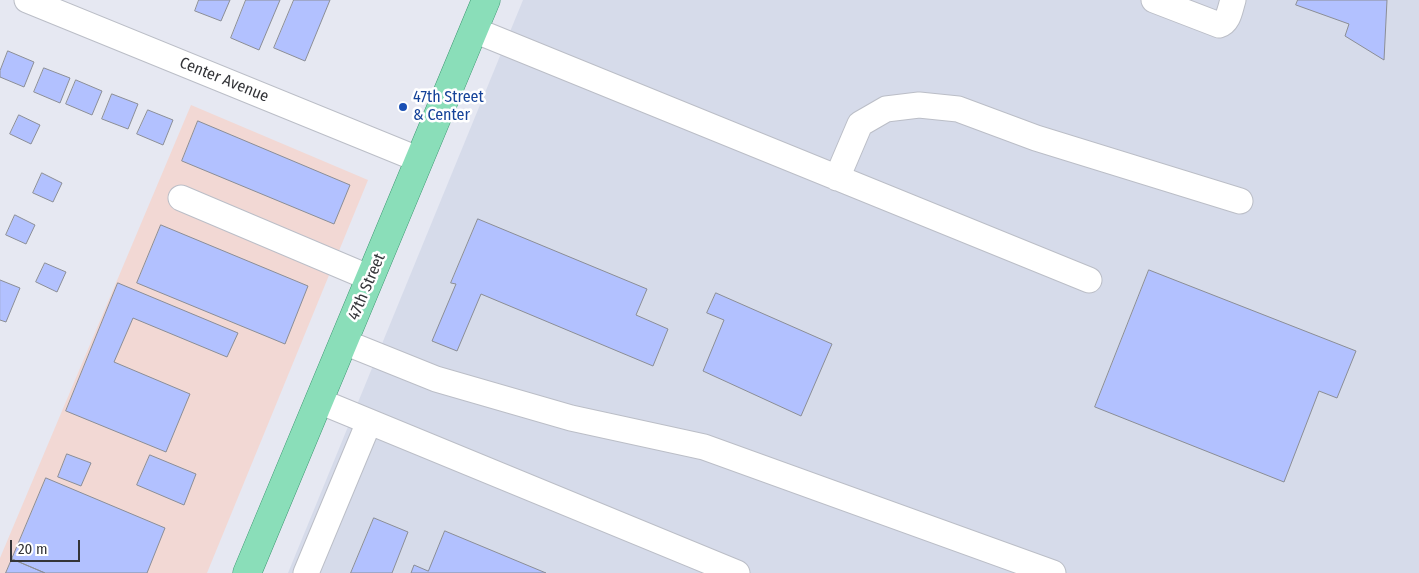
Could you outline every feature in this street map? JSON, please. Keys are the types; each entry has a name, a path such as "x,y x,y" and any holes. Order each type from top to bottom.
{"main road":[{"name":"47th Street","path":"247,573 486,0"}],"street":[{"name":"Center Avenue","path":"27,0 420,160"},
{"path":"1154,0 1219,25 1223,24 1227,19 1233,0"},
{"path":"474,30 1090,280"},
{"path":"837,178 860,124 886,109 919,105 958,109 1036,138 1240,201"},
{"path":"181,198 370,278"},
{"path":"344,342 436,379 571,418 704,447 1053,573"},
{"path":"319,401 736,573"},
{"path":"306,573 369,422"}],"shaded area":[{"path":"523,0 1419,0 1419,573 288,573"},
{"path":"191,105 368,180 207,573 0,573 0,558"}],"building":[{"path":"199,0 230,0 221,21 195,11"},
{"path":"246,0 280,0 259,50 231,38"},
{"path":"294,0 330,0 305,61 274,48"},
{"path":"1298,0 1387,0 1384,60 1345,36 1349,24 1296,5"},
{"path":"8,51 34,62 24,87 0,77 0,71"},
{"path":"44,68 70,78 60,103 34,92"},
{"path":"76,80 102,91 92,115 66,104"},
{"path":"112,94 138,104 128,129 102,119"},
{"path":"148,110 173,120 163,145 137,134"},
{"path":"19,115 40,125 31,144 10,134"},
{"path":"198,121 350,185 334,224 182,161"},
{"path":"42,173 62,183 53,202 33,193"},
{"path":"15,215 35,225 26,244 6,235"},
{"path":"478,219 647,289 636,315 668,329 653,366 481,294 457,351 432,341 456,284 451,283"},
{"path":"161,225 308,286 285,344 137,283"},
{"path":"45,263 66,272 57,292 36,282"},
{"path":"1149,270 1356,351 1337,398 1319,391 1284,482 1095,407"},
{"path":"0,280 20,288 6,322 0,320"},
{"path":"118,283 238,333 227,357 133,318 114,362 190,394 166,452 66,411"},
{"path":"716,293 832,344 801,416 703,371 724,320 707,313"},
{"path":"67,454 91,463 81,486 58,477"},
{"path":"150,455 196,474 184,505 137,485"},
{"path":"46,478 165,528 147,573 45,573 12,559"},
{"path":"374,518 408,532 392,573 351,573"},
{"path":"445,531 546,573 411,573 414,565 428,571"},
{"path":"12,559 45,573 6,573"}],"place":[{"name":"47th Street & Center","path":"403,107"}]}
